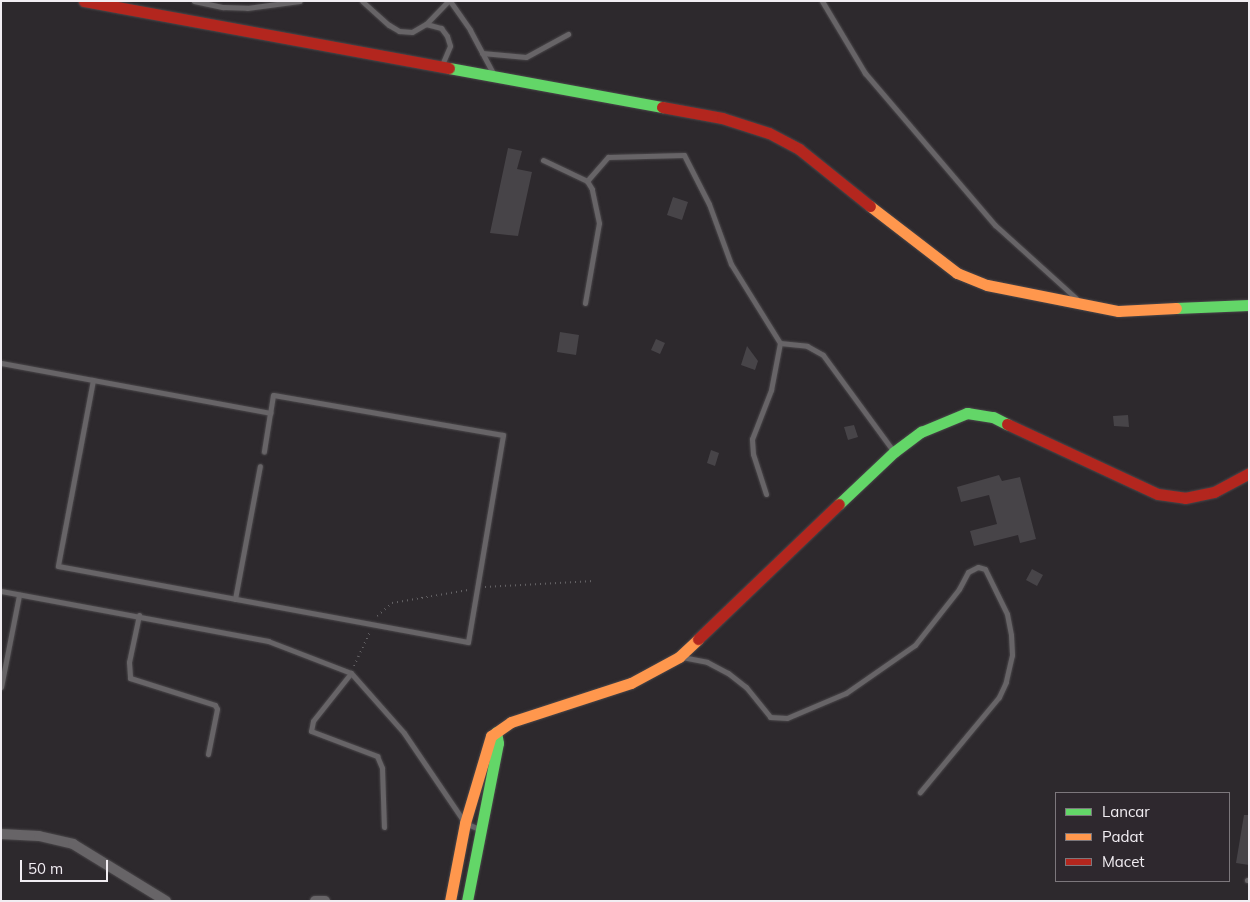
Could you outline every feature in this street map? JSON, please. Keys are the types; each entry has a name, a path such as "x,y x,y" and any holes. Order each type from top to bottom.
{"street":[{"path":"84,1 722,118 769,133 799,148 957,273 987,286 1118,310 1249,305"},
{"path":"450,901 465,823 485,747 496,732 511,722 631,683 679,657 894,452 921,432 967,412 993,417 1158,494 1185,498 1214,492 1249,473"},
{"path":"467,901 498,743 496,732"},
{"path":"1,834 39,836 73,844 166,901"},
{"path":"315,901 325,901"}],"lane":[{"path":"194,1 223,8 247,8 300,1"},
{"path":"362,1 399,31 412,32 426,24 449,1 495,77"},
{"path":"822,1 865,73 983,210 1081,302"},
{"path":"426,24 441,28 448,36 448,54 440,67"},
{"path":"482,53 526,57 568,34"},
{"path":"587,181 608,157 684,155 709,204 731,264 780,343 770,390 752,439 753,454 766,494"},
{"path":"543,160 587,181 592,189 598,223 585,303"},
{"path":"780,343 807,346 823,355 894,452"},
{"path":"1,363 270,413"},
{"path":"93,380 58,566 468,642 503,435 274,395 264,452"},
{"path":"235,599 260,466"},
{"path":"679,657 707,662 746,687 770,718 787,718 846,693 915,645 959,589 968,572 978,567 985,570 1007,614 1012,634 1012,655 1006,682 999,697 920,792"},
{"path":"1,591 139,614 268,641 350,672 404,733 465,823 480,829"},
{"path":"1,687 19,594"},
{"path":"139,614 129,662 130,678 214,705 217,709 208,754"},
{"path":"350,672 313,721 311,731 378,756 382,768 384,827"}],"path":[{"path":"479,588 594,581"},
{"path":"350,672 377,615 386,606 470,590"}],"building":[{"path":"508,148 522,151 517,169 532,172 518,236 490,233"},
{"path":"673,197 688,202 682,220 667,215"},
{"path":"560,332 579,335 576,355 557,352"},
{"path":"656,339 665,343 660,354 651,350"},
{"path":"747,346 758,361 755,370 741,365"},
{"path":"1128,415 1129,427 1114,426 1113,416"},
{"path":"854,425 858,437 848,440 844,427"},
{"path":"711,450 719,453 715,466 707,463"},
{"path":"999,475 1002,481 1020,477 1036,539 1020,543 1018,535 974,546 970,531 997,524 989,495 961,502 957,487"},
{"path":"1032,569 1043,575 1037,586 1026,580"},
{"path":"1244,815 1249,815 1249,865 1236,863"}],"traffic: fast":[{"path":"449,68 662,107"},
{"path":"1176,308 1249,305"},
{"path":"839,504 894,452 921,432 967,413 993,417 1007,424"},
{"path":"467,901 498,743 496,732"}],"traffic: slow":[{"path":"870,206 957,273 987,285 1118,311 1176,308"},
{"path":"450,901 465,823 491,736 511,722 631,683 679,657 698,639"}],"traffic: jam":[{"path":"84,1 449,68"},
{"path":"662,107 722,118 769,133 799,149 870,206"},
{"path":"1007,424 1158,494 1185,498 1214,492 1249,473"},
{"path":"698,639 839,504"}]}
